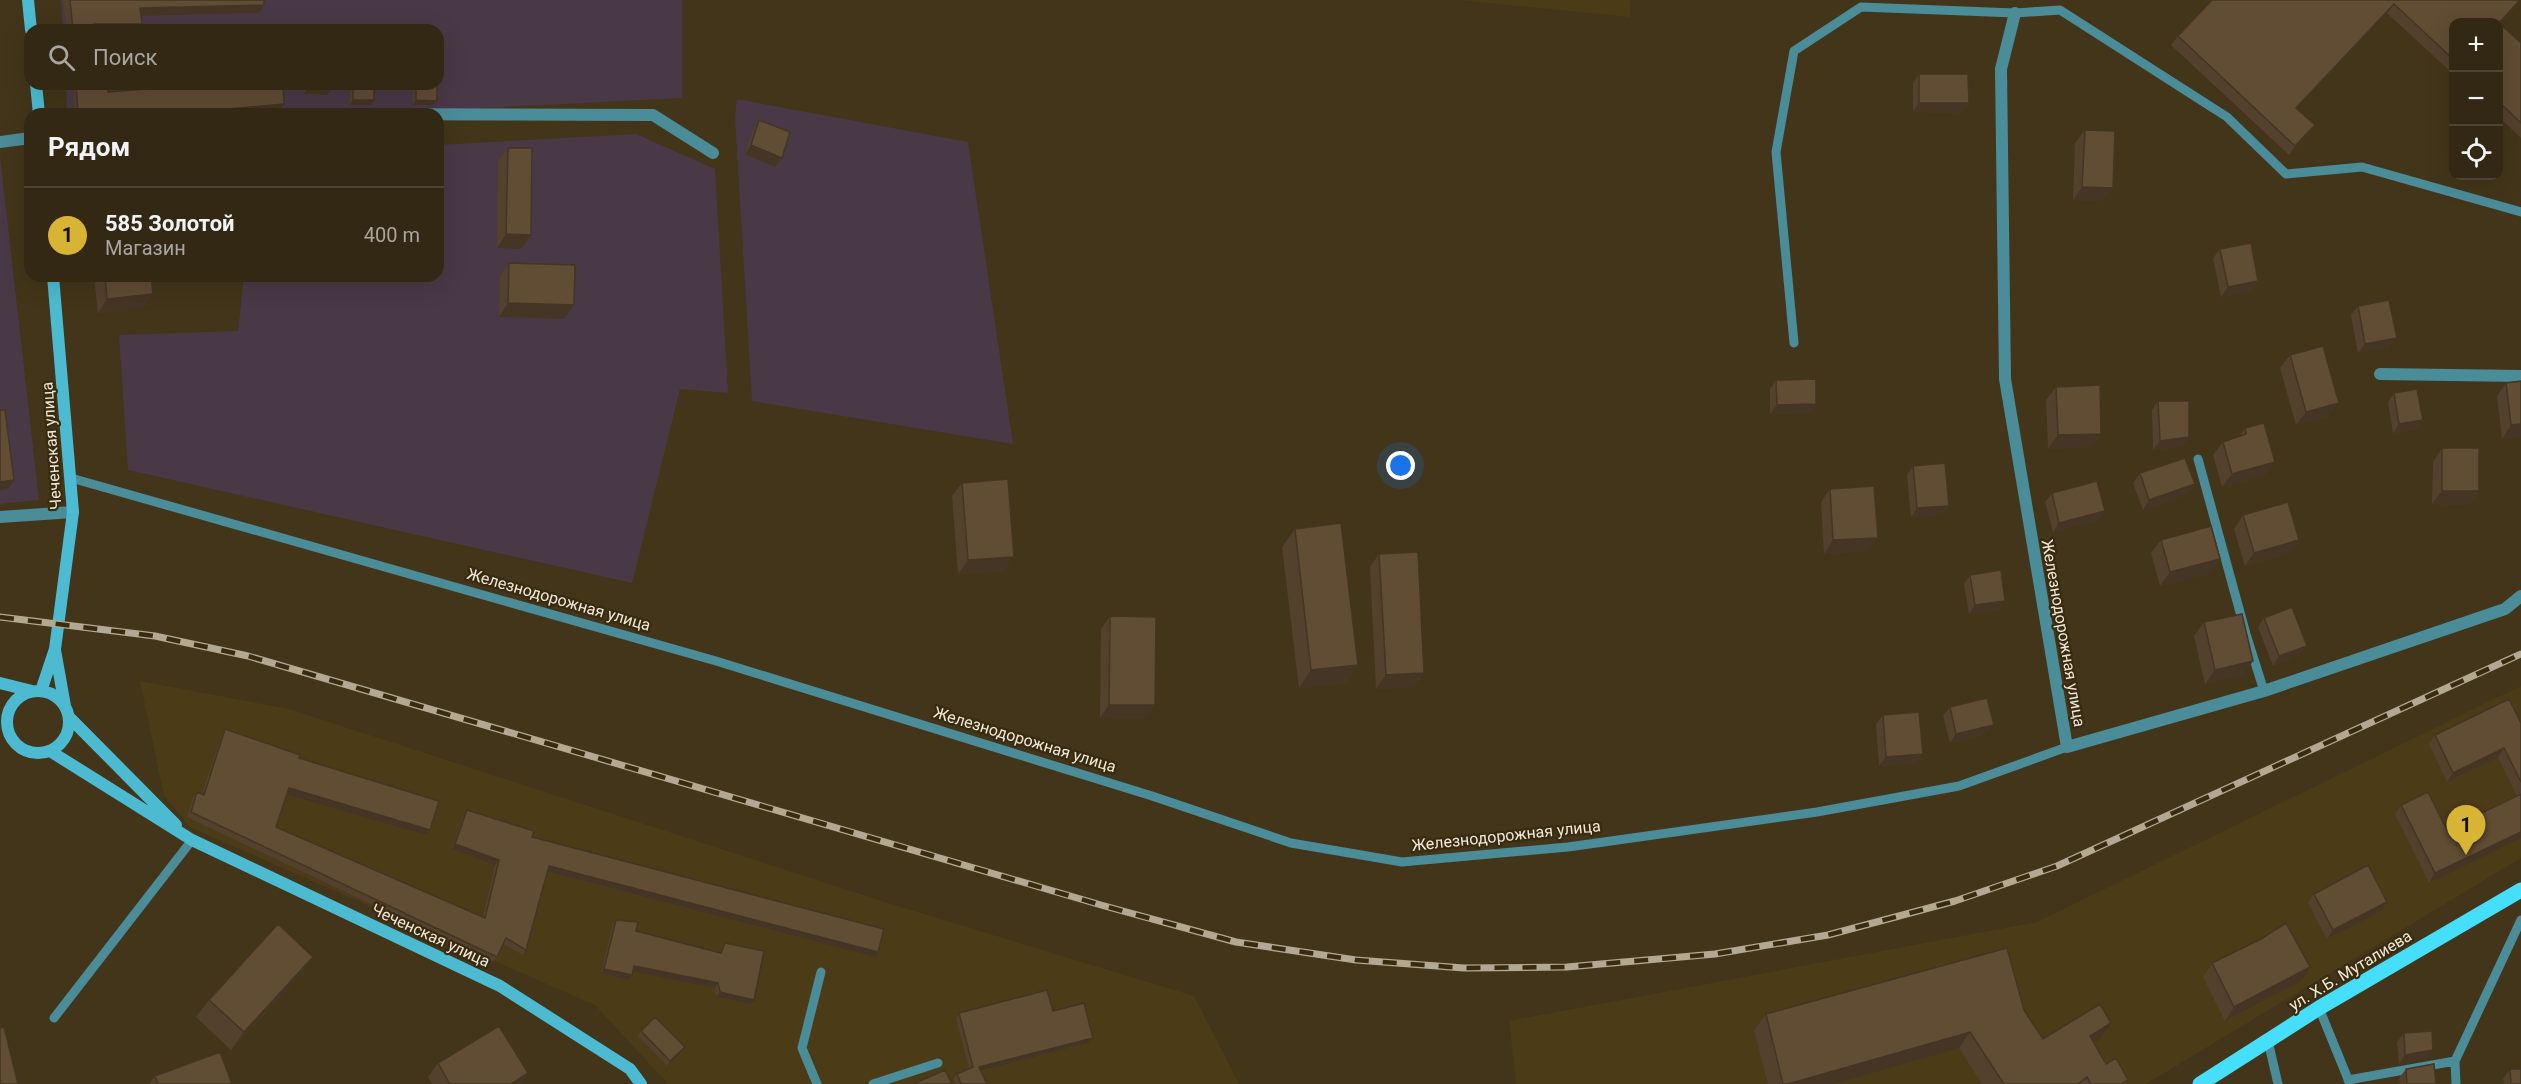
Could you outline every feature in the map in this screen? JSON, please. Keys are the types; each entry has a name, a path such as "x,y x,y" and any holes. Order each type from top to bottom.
{"main road":[{"path":"28,0 30,24"},
{"path":"37,90 38,108"},
{"name":"Чеченская улица","path":"54,282 73,512 55,648"},
{"path":"55,648 36,691 15,700 3,716 6,738 28,751 50,751 192,840"},
{"path":"50,751 59,745 66,734 67,712 55,648"},
{"path":"0,683 59,699 67,712 192,840"},
{"name":"Чеченская улица","path":"192,840 500,986 630,1069 641,1084"},
{"name":"ул. Х.Б. Муталиева","path":"2200,1084 2319,1008 2521,890"}],"street":[{"name":"Железнодорожная улица","path":"2015,13 2001,69 2005,379 2067,747"},
{"path":"444,114 653,115 713,153"},
{"path":"0,142 24,139"},
{"path":"2380,374 2521,376"},
{"path":"0,517 73,512"},
{"path":"2067,747 2264,691 2505,609 2521,596"}],"lane":[{"path":"1794,343 1776,152 1794,51 1861,7 2015,13 2060,10 2227,117 2286,174 2361,167 2521,212"},
{"path":"2198,459 2264,691"},
{"name":"Железнодорожная улица","path":"71,478 716,661 1152,796 1291,843 1402,862 1568,847 1817,812 1959,786 2067,747"},
{"path":"54,1018 192,840"},
{"path":"2456,1084 2455,1061 2521,920"},
{"path":"817,1084 802,1048 821,972"},
{"path":"2319,1008 2349,1082 2455,1061"},
{"path":"2268,1041 2278,1084"},
{"path":"873,1084 938,1063"}],"shaded area":[{"path":"61,0 682,0 682,98 444,110 444,108 67,108 66,90 444,90 444,24 63,24"},
{"path":"1457,0 1631,0 1630,17"},
{"path":"737,99 968,142 1013,444 752,401 735,117"},
{"path":"636,134 715,169 728,393 680,389 632,583 128,470 119,335 238,331 243,282 444,282 444,145"},
{"path":"0,156 39,500 0,504"},
{"path":"140,681 289,709 888,903 1194,996 1239,1084 668,1084 595,1005 191,828 164,796"},
{"path":"2521,686 2521,858 2146,1084 1516,1084 1509,1021 2037,922"}],"building":[{"path":"70,0 264,0 264,5 140,8 142,24 72,24"},
{"path":"2212,0 2520,0 2503,19 2449,18 2449,55 2394,4 2296,108 2315,125 2295,146 2178,36"},
{"path":"2503,27 2521,43 2521,123 2503,106"},
{"path":"1919,74 1968,74 1969,103 1919,103"},
{"path":"76,90 108,90 108,92 283,90 284,104 239,108 78,108"},
{"path":"353,90 374,90 374,100 353,100"},
{"path":"416,90 437,90 437,101 416,100"},
{"path":"759,120 790,132 782,158 751,145"},
{"path":"2085,130 2115,131 2113,188 2082,187"},
{"path":"508,148 532,148 531,235 506,234"},
{"path":"2251,243 2258,281 2228,287 2220,249"},
{"path":"509,263 575,265 574,305 508,303"},
{"path":"106,282 152,282 153,294 107,299"},
{"path":"2389,300 2397,338 2365,344 2358,306"},
{"path":"2323,346 2339,403 2306,412 2290,355"},
{"path":"1816,379 1816,404 1777,405 1776,380"},
{"path":"2521,381 2521,424 2511,425 2506,383"},
{"path":"2100,385 2101,434 2058,435 2056,387"},
{"path":"2417,389 2423,420 2399,424 2394,393"},
{"path":"2158,401 2189,401 2189,437 2160,441"},
{"path":"0,410 5,410 14,480 0,482"},
{"path":"2264,423 2275,462 2232,474 2223,442 2246,434 2245,428"},
{"path":"2442,448 2479,448 2479,491 2442,491"},
{"path":"2185,458 2195,484 2149,500 2140,473"},
{"path":"1945,463 1949,506 1917,508 1913,466"},
{"path":"1008,479 1014,557 968,560 962,483"},
{"path":"2097,481 2105,511 2059,523 2052,493"},
{"path":"1874,486 1878,538 1833,540 1830,489"},
{"path":"2288,502 2299,540 2254,553 2243,515"},
{"path":"1341,523 1358,665 1311,670 1295,529"},
{"path":"2211,526 2220,559 2170,572 2161,540"},
{"path":"1418,552 1424,673 1386,675 1379,554"},
{"path":"2001,570 2005,601 1975,605 1970,575"},
{"path":"2292,607 2307,646 2279,656 2264,618"},
{"path":"2242,614 2253,661 2215,670 2204,622"},
{"path":"1110,616 1156,617 1155,705 1109,705"},
{"path":"1987,698 1994,725 1956,734 1950,707"},
{"path":"2509,699 2521,723 2521,782 2504,748 2453,773 2435,735"},
{"path":"1919,712 1923,754 1886,757 1883,715"},
{"path":"225,729 300,755 299,758 439,801 430,830 289,788 276,827 485,918 499,860 455,844 467,810 534,831 532,837 884,929 878,952 549,866 526,950 506,938 497,957 191,812 197,792 204,795"},
{"path":"2428,792 2447,830 2521,794 2521,832 2435,873 2401,805"},
{"path":"2368,865 2387,902 2333,930 2314,894"},
{"path":"616,920 638,922 636,931 721,953 725,943 764,951 754,1000 720,992 718,983 634,966 632,975 604,969"},
{"path":"2286,923 2310,967 2234,1007 2212,963 2261,939"},
{"path":"278,924 313,957 244,1032 209,1000"},
{"path":"2007,948 2024,1010 2043,1039 2100,1004 2111,1023 2090,1036 2106,1064 2116,1058 2128,1080 2121,1084 2091,1084 2087,1077 2078,1084 2004,1084 1970,1032 1783,1084 1766,1014"},
{"path":"1047,990 1053,1011 1084,1003 1093,1038 979,1067 987,1084 961,1084 957,1074 973,1067 959,1013"},
{"path":"655,1017 685,1047 670,1061 641,1031"},
{"path":"499,1026 528,1073 511,1084 450,1084 438,1063"},
{"path":"4,1027 18,1084 0,1084 0,1028"},
{"path":"2432,1031 2433,1050 2405,1055 2404,1033"},
{"path":"220,1052 232,1084 158,1084 155,1076"},
{"path":"2434,1064 2436,1084 2407,1084 2406,1069"},
{"path":"2510,1069 2521,1069 2521,1084 2511,1084"},
{"path":"945,1070 952,1084 913,1084"}],"railway":[{"path":"0,617 155,636 248,656 1101,905 1236,942 1356,960 1464,968 1567,967 1715,954 1828,935 1955,901 2057,866 2521,654"}],"place":[{"name":"585 Золотой","path":"2466,855"}]}
